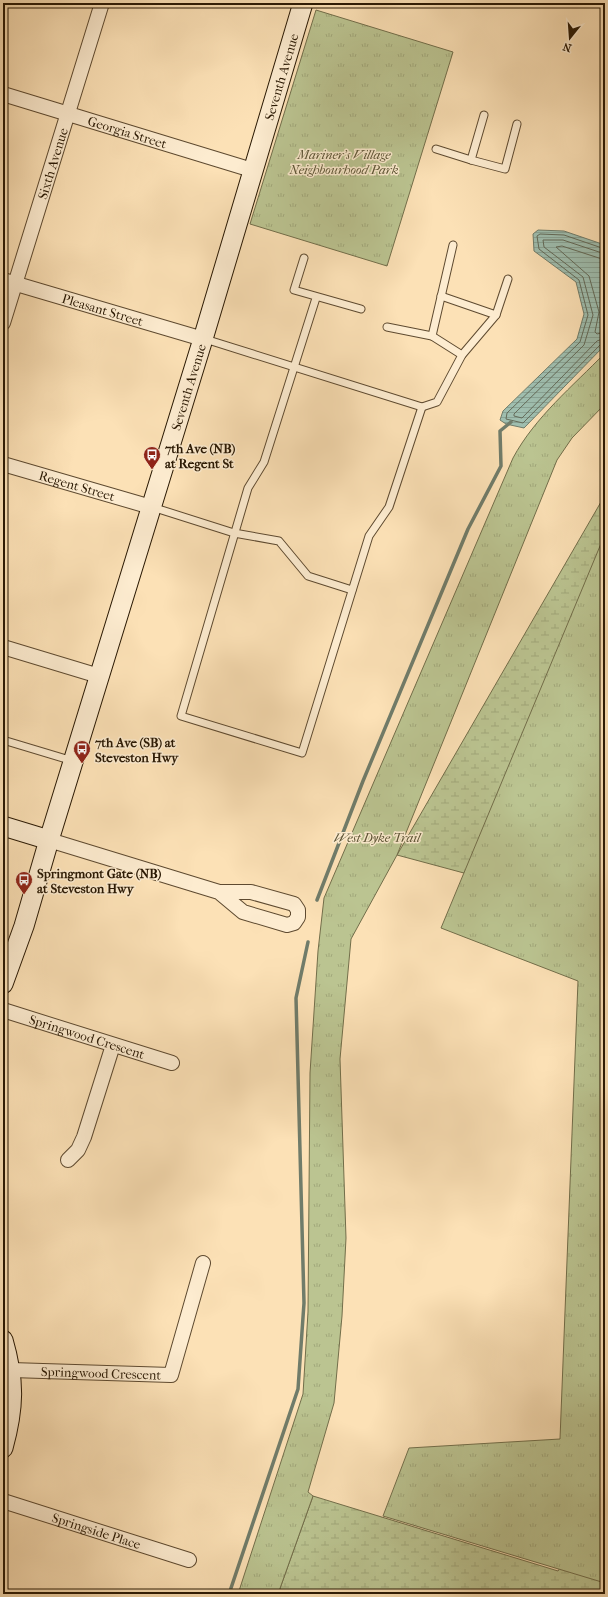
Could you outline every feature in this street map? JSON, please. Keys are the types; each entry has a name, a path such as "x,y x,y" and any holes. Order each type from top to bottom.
{"street":[{"name":"Sixth Avenue","path":"3,323 9,281 68,114 102,3"},
{"name":"Seventh Avenue","path":"3,984 24,926 73,761 203,339 252,170 303,3"},
{"name":"Georgia Street","path":"3,94 252,170"},
{"name":"Pleasant Street","path":"9,281 203,339"},
{"name":"Regent Street","path":"3,464 151,507"},
{"path":"3,647 99,676"},
{"path":"3,826 218,892 250,892 294,904 298,910 298,917 294,923 287,925 243,912 218,892"},
{"name":"Springwood Crescent","path":"3,1010 172,1063"},
{"path":"68,1160 78,1150 84,1137 113,1045"},
{"name":"Springwood Crescent","path":"11,1370 171,1375 203,1263"},
{"path":"3,1340 11,1370 12,1405 3,1448"},
{"name":"Springside Place","path":"3,1501 189,1560"}],"lane":[{"path":"471,160 484,115"},
{"path":"436,149 505,169 517,124"},
{"path":"432,336 453,245"},
{"path":"304,258 294,290 316,298 361,309"},
{"path":"203,339 422,407 437,402 462,355 496,314 508,279"},
{"path":"441,296 496,314"},
{"path":"316,298 264,462 248,488 181,716 302,753 368,536 389,507 422,407"},
{"path":"387,327 432,336 462,355"},
{"path":"151,507 234,533 280,541 308,576 352,590"},
{"path":"3,740 73,761"}],"green space":[{"name":"Mariner's Village Neighbourhood Park","path":"316,10 453,52 387,266 250,224"},
{"name":"West Dyke Trail","path":"605,353 605,404 572,438 557,460 397,855 351,939 340,1059 346,1238 342,1316 334,1403 308,1492 313,1496 278,1594 238,1594 303,1394 308,1312 310,1073 318,951 324,898 513,458 522,443 543,415"},
{"path":"605,495 605,911 397,855"},
{"path":"605,534 605,1583 383,1516 409,1448 560,1439 578,981 441,928"},
{"path":"605,1474 605,1594 278,1594 313,1496 558,1571 590,1523"}],"water":[{"path":"538,230 564,231 605,245 605,345 524,428 506,424 500,420 503,411 577,339 584,314 576,282 534,251 533,234"}],"waterway":[{"path":"317,900 363,781 468,529 501,466 500,431 511,422"},
{"path":"229,1594 298,1389 304,1303 296,998 308,942"}],"place":[{"name":"7th Ave (NB) at Regent St","path":"152,470"},
{"name":"7th Ave (SB) at Steveston Hwy","path":"82,764"},
{"name":"Springmont Gate (NB) at Steveston Hwy","path":"24,895"}]}
